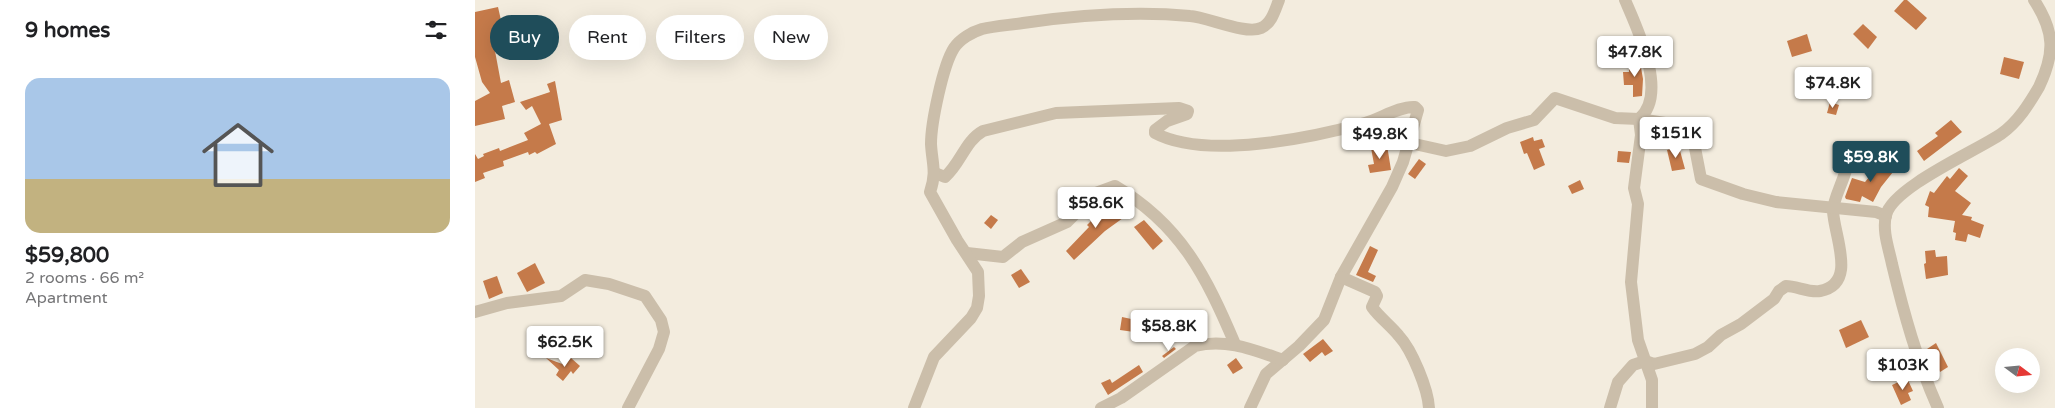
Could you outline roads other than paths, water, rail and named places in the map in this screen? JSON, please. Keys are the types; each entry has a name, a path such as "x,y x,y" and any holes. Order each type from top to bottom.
{"street":[{"path":"914,408 935,357 971,318 977,308 980,285 978,272 957,240 930,192 935,173 931,144 933,121 939,93 954,48 968,35 982,29 1045,20 1125,13 1193,16 1250,29 1260,28 1271,20 1279,0"},
{"path":"1625,0 1645,47 1651,79 1651,96 1645,114 1639,119"},
{"path":"1937,408 1922,372 1903,312 1886,236 1886,216 1892,203 1906,190 2002,133 2024,112 2044,79 2054,46 2048,21 2034,0"},
{"path":"1410,143 1446,151 1470,146 1507,128 1534,120 1555,98 1615,118 1639,119 1691,127 1701,179 1743,194 1776,202 1876,212 1886,216"},
{"path":"935,173 945,177 952,171 973,136 983,131 1056,113 1179,108 1188,111 1187,114 1167,121 1155,130 1155,133 1178,143 1248,144 1332,132 1415,107 1418,110 1410,143 1392,187 1341,277 1324,320 1266,374 1250,408"},
{"path":"1639,119 1641,135 1633,188 1638,204 1631,282 1638,340 1651,380 1651,408"},
{"path":"1610,408 1623,375 1633,365 1645,361 1654,364 1695,354 1708,347 1721,335 1741,324 1774,299 1779,291 1786,286 1819,292 1834,284 1840,278 1842,268 1833,209 1849,166 1849,152"},
{"path":"967,253 1003,258 1022,242 1067,222 1096,193 1115,186 1145,204 1180,241 1213,292 1235,344"},
{"path":"1341,277 1375,292 1377,296 1372,307 1401,338 1411,352 1428,397 1429,408"},
{"path":"475,312 507,303 561,296 585,280 609,284 645,296 661,320 664,332 659,349 628,408"},
{"path":"1101,408 1121,398 1195,346 1207,343 1235,344 1283,360"}]}
